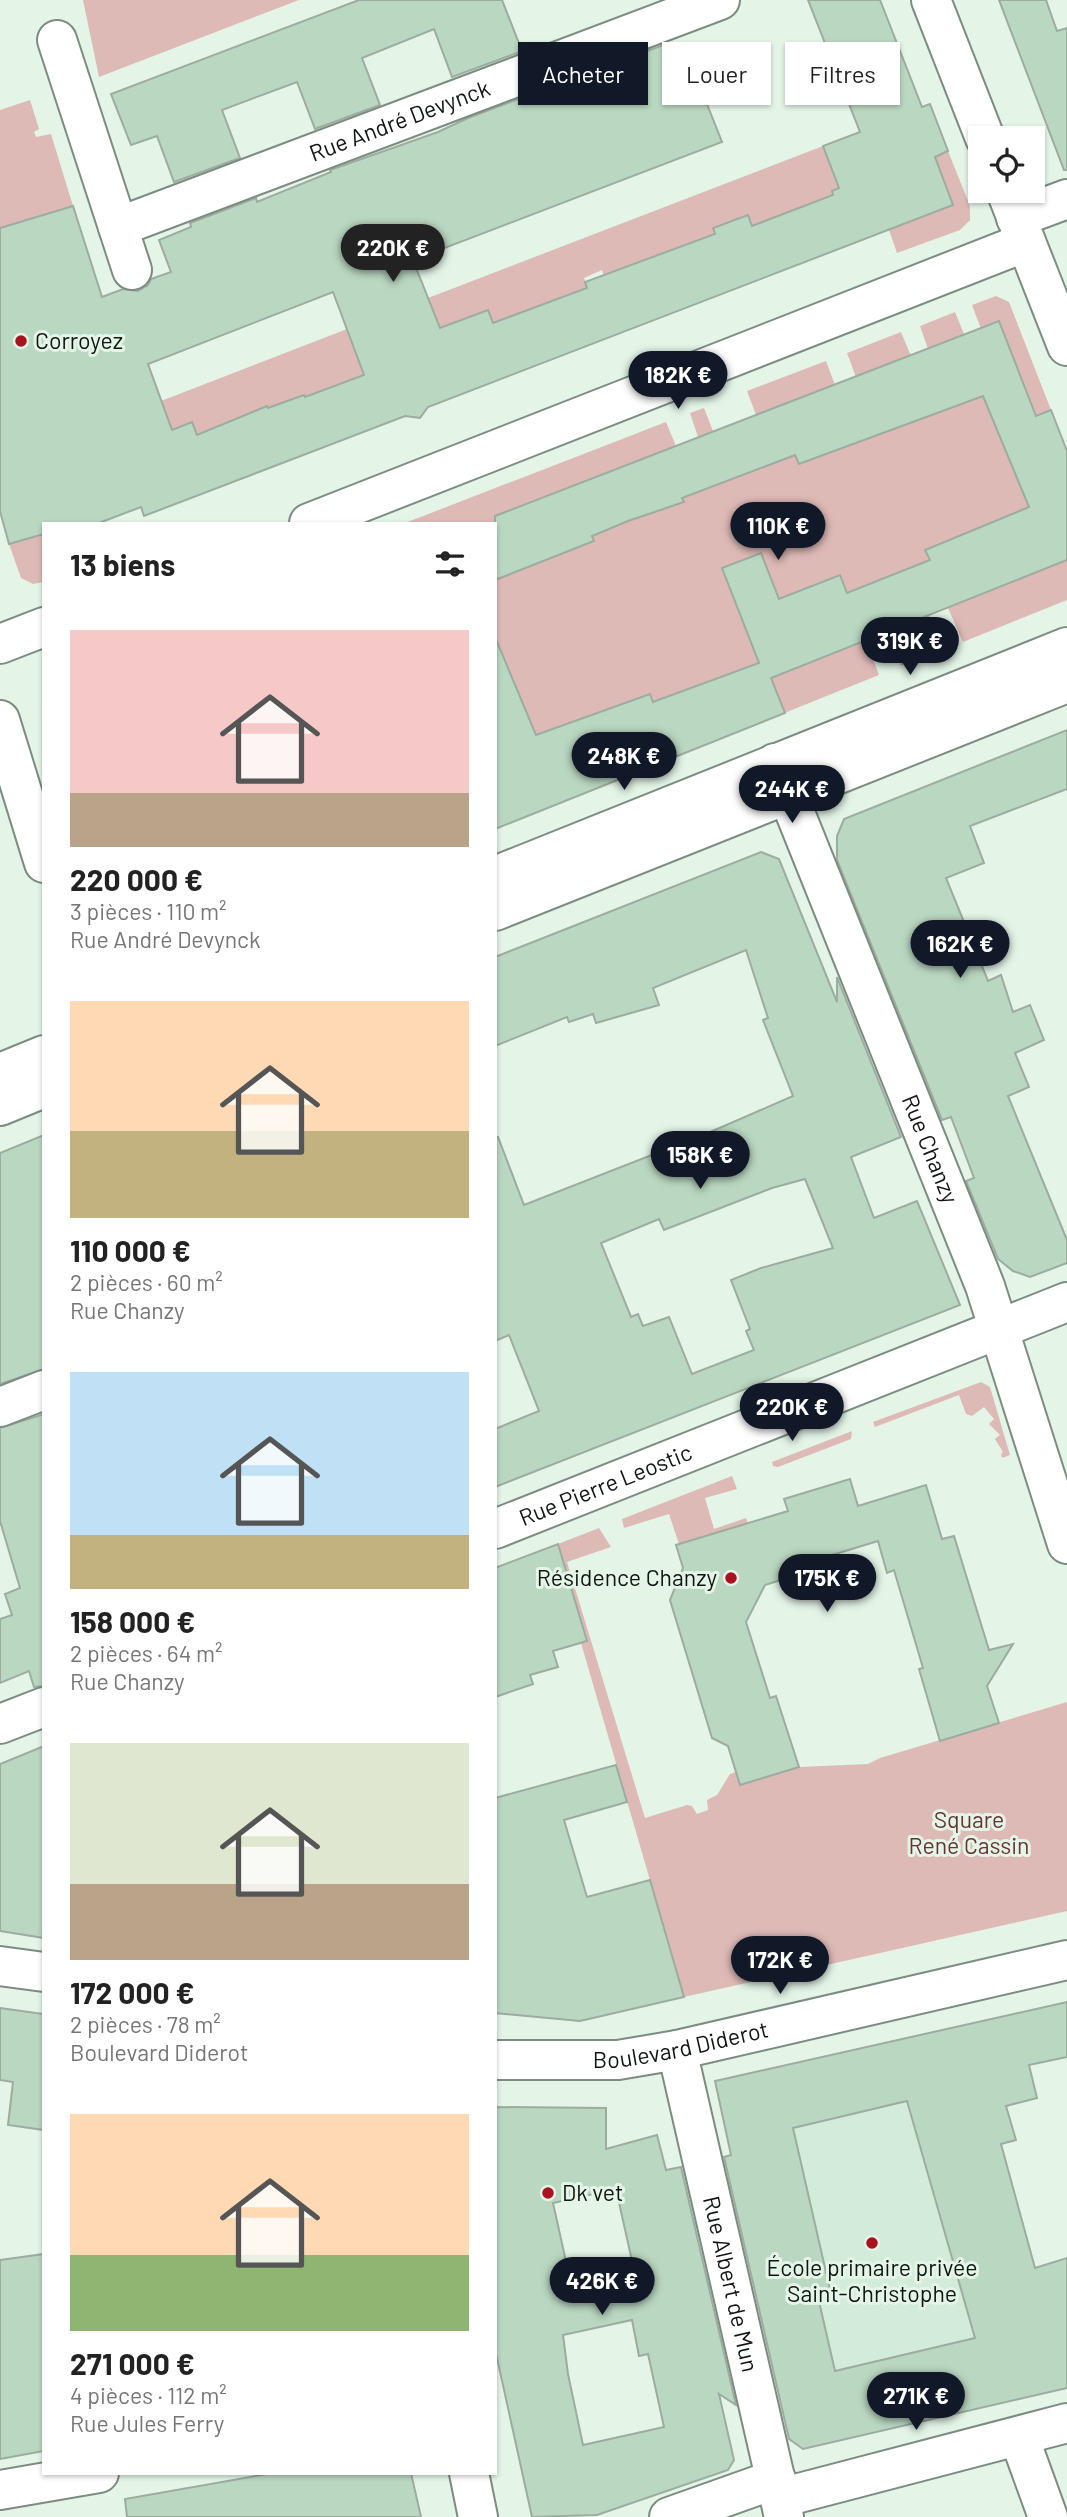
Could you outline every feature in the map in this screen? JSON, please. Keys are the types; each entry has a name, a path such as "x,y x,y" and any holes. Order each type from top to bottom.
{"street":[{"name":"Rue André Devynck","path":"118,227 720,0"},
{"path":"931,0 980,126"},
{"path":"57,40 132,270"},
{"path":"311,522 1016,217 1067,199"},
{"path":"1016,217 1067,346"},
{"path":"0,644 42,628"},
{"path":"497,910 1067,647"},
{"path":"497,875 1067,683"},
{"path":"0,720 42,856"},
{"name":"Rue Chanzy","path":"781,779 985,1286 1067,1544"},
{"path":"0,1073 42,1056"},
{"path":"0,1106 42,1089"},
{"name":"Rue Pierre Leostic","path":"497,1528 1067,1302"},
{"path":"0,1407 42,1391"},
{"path":"0,1724 42,1708"},
{"name":"Boulevard Diderot","path":"497,2060 618,2060 677,2050 1067,1960"},
{"path":"0,1965 42,1972"},
{"name":"Rue Albert de Mun","path":"677,2050 780,2498"},
{"path":"669,2517 780,2498 1067,2423"},
{"path":"1018,2437 1048,2517"},
{"path":"0,2490 87,2475"},
{"path":"469,2475 478,2517"}],"shaded area":[{"name":"École primaire privée Saint-Christophe","path":"942,2030 1038,2395 803,2449 793,2442 715,2081"}],"green space":[{"path":"83,0 299,0 99,77"},
{"path":"30,100 39,129 34,132 36,137 51,134 73,206 28,220 0,288 0,110"},
{"path":"823,146 868,177 832,191 852,244 830,253 811,204 752,226 747,215 713,228 716,236 604,276 602,270 584,278 588,289 493,323 488,310 418,338 428,298"},
{"path":"948,151 970,206 970,220 960,230 897,253 889,230 953,205 935,157"},
{"path":"996,296 1009,302 1067,451 1067,600 963,642 948,608 929,615 943,650 901,666 886,632 866,640 879,675 497,828 497,522 408,522 666,422 676,446 698,437 690,413 704,408 713,431 756,415 747,391 826,361 838,393 859,385 847,353 901,332 911,356 928,349 920,326 955,312 964,334 981,329 972,305"},
{"path":"347,329 364,375 305,397 304,395 268,408 267,406 198,438 192,422 157,435 166,413 161,401"},
{"path":"42,535 42,582 33,584 21,578 9,544"},
{"path":"981,1382 990,1387 1010,1455 1002,1458 1003,1452 995,1439 1000,1435 989,1424 994,1419 984,1407 972,1416 966,1414 959,1395 875,1427 873,1422"},
{"path":"852,1431 851,1439 778,1467 773,1466 772,1462"},
{"path":"732,1476 737,1489 705,1498 714,1529 746,1518 748,1523 679,1544 669,1514 624,1528 622,1519"},
{"name":"Square René Cassin","path":"599,1528 611,1547 567,1562 645,1818 687,1805 692,1806 697,1814 708,1810 707,1800 717,1795 730,1774 736,1772 740,1785 799,1767 868,1764 880,1758 1067,1702 1067,1911 684,1997 581,1643 586,1640 558,1544"}],"building":[{"path":"359,0 502,0 518,42 518,52 452,77 434,29 362,58 380,105 315,129 297,82 222,110 240,158 174,182 157,136 131,145 111,94"},
{"path":"808,0 880,0 896,42 825,42"},
{"path":"999,0 1046,0 1057,31 1067,28 1067,170 1064,170"},
{"path":"662,45 662,105 707,105 722,142 413,260 440,328 488,310 493,323 587,288 585,282 715,234 713,228 748,215 752,226 833,195 832,191 839,188 823,146 860,132 849,105 900,105 900,51 922,107 930,104 948,151 935,157 953,205 428,407 420,418 405,416 144,516 141,507 102,522 42,522 42,535 9,544 0,511 0,228 73,206 102,297 123,289 138,291 148,285 151,279 171,272 159,240 191,227 190,223 256,198 257,202 331,172 330,170 438,132 518,99 518,105 648,105 648,51","holes":["333,292 364,375 305,397 304,395 268,408 267,406 197,435 192,422 172,430 148,364"]},
{"path":"999,321 1036,416 1051,410 1067,451 1067,560 771,678 785,713 497,828 497,642 536,735 650,694 653,702 759,663 722,568 761,553 779,599 840,575 847,593 930,560 925,550 1029,507 983,396 799,464 795,455 682,498 684,502 628,521 592,536 594,541 497,579 495,516"},
{"path":"1067,730 1067,789 970,826 984,863 946,878 988,981 1001,975 1013,1012 1030,1005 1044,1040 1015,1053 1029,1087 1008,1096 1067,1240 1067,1263 1030,1277 1013,1271 998,1259 966,1181 974,1178 951,1117 942,1120 837,860 837,836 844,819"},
{"path":"761,852 779,859 837,1002 837,977 901,1137 851,1157 874,1218 917,1201 960,1305 497,1486 497,1428 539,1411 509,1335 497,1340 497,1137 524,1205 708,1133 793,1096 763,1020 768,1018 746,950 653,988 659,1005 596,1023 593,1014 569,1022 567,1017 497,1045 497,956","holes":["805,1179 833,1248 761,1268 731,1280 750,1329 746,1331 754,1350 692,1374 669,1317 643,1326 638,1314 631,1317 601,1243 659,1219 664,1230 772,1188"]},
{"path":"42,1136 42,1370 0,1384 0,1153"},
{"path":"42,1415 42,1686 34,1687 29,1671 0,1683 0,1619 12,1615 5,1594 20,1588 0,1521 0,1428"},
{"path":"850,1479 858,1506 926,1485 942,1539 954,1536 989,1650 1013,1644 987,1686 999,1723 940,1741 919,1669 923,1668 894,1570 887,1573 878,1541 816,1560 819,1568 765,1585 746,1622 770,1698 776,1696 799,1767 740,1785 728,1746 712,1738 670,1600 683,1568 676,1545 788,1511 784,1499"},
{"path":"558,1544 587,1641 553,1651 558,1667 530,1675 533,1684 497,1696 497,1567"},
{"path":"42,1747 42,1938 0,1931 0,1764"},
{"path":"616,1765 627,1802 564,1820 587,1897 650,1880 684,1997 580,2021 497,2013 497,1797"},
{"name":"École primaire privée Saint-Christophe","path":"1067,2002 1067,2057 1029,2065 1037,2098 1006,2106 1016,2140 1001,2144 1035,2268 1067,2258 1067,2388 803,2449 789,2439 724,2157 731,2155 715,2081","holes":["907,2101 975,2338 835,2371 818,2297 831,2294 793,2128"]},
{"path":"0,2008 42,2014 42,2130 8,2125 13,2082 0,2080"},
{"path":"497,2107 606,2108 606,2149 657,2135 666,2170 681,2167 736,2405 719,2394 734,2460 728,2470 597,2515 532,2517 497,2358","holes":["616,2189 632,2261 569,2275 553,2203","632,2320 639,2356 648,2354 664,2427 583,2445 563,2335"]},
{"path":"42,2254 42,2451 0,2459 0,2260"},
{"path":"262,2475 411,2475 421,2517 127,2517 125,2499"}],"place":[{"name":"Corroyez","path":"21,341"},
{"name":"Résidence Chanzy","path":"731,1578"},
{"name":"Dk vet","path":"548,2193"},
{"name":"École primaire privée Saint-Christophe","path":"872,2243"}]}
